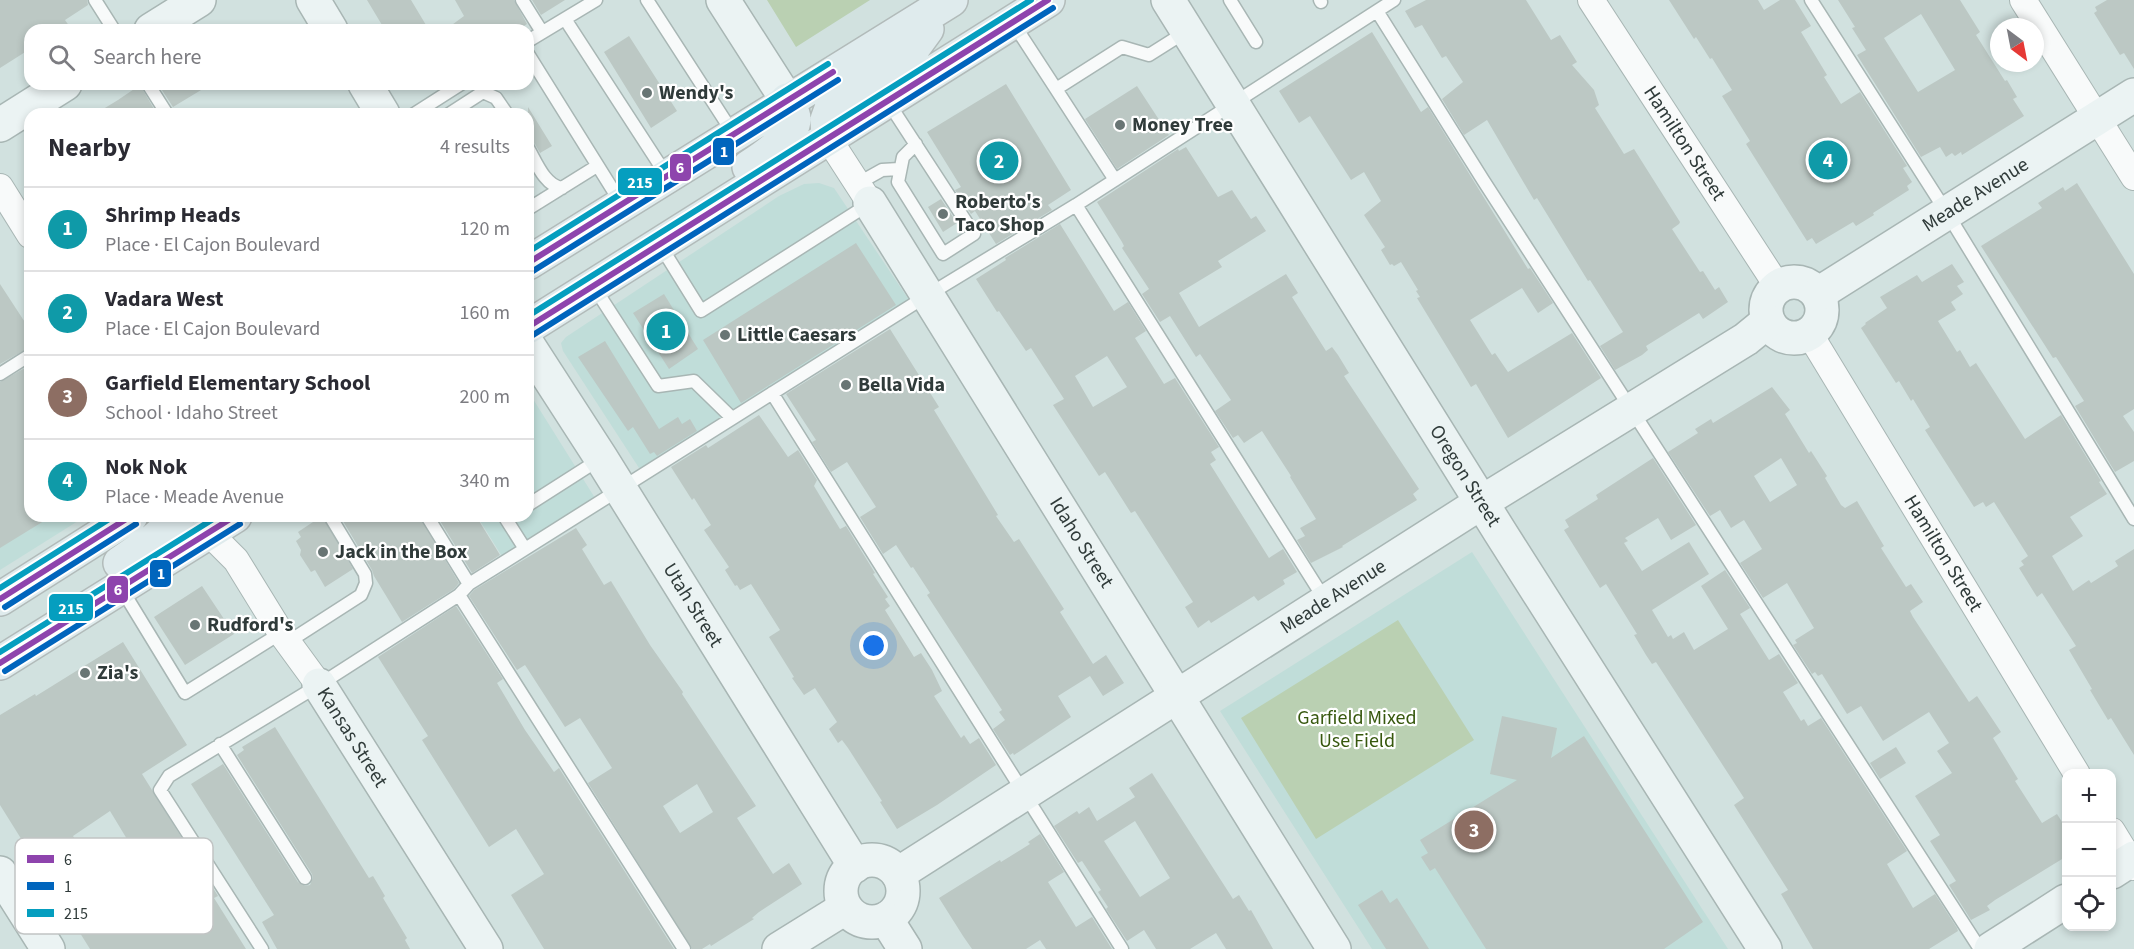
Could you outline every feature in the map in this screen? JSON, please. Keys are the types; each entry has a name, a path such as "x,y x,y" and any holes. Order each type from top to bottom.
{"main road":[{"path":"534,323 1048,0"},
{"path":"534,259 947,3"},
{"path":"828,138 827,120 831,109 846,94 911,51 947,3"},
{"path":"691,225 697,205 715,188 767,156 783,140 791,129 794,118 788,100"},
{"path":"0,599 122,522"},
{"path":"68,621 77,599 94,581 155,540 172,522"},
{"path":"0,663 120,588 218,522"}],"street":[{"path":"161,24 199,0"},
{"path":"313,0 327,24"},
{"path":"723,0 788,100"},
{"name":"Oregon Street","path":"1168,0 1765,949"},
{"name":"Hamilton Street","path":"1591,0 1778,287"},
{"path":"2023,0 2134,177"},
{"path":"27,108 55,90"},
{"path":"368,90 379,108"},
{"name":"Meade Avenue","path":"1818,294 2134,95"},
{"path":"0,125 24,110"},
{"name":"Idaho Street","path":"828,138 1334,949"},
{"path":"0,187 7,213 24,229"},
{"path":"1791,282 1799,283 1808,286 1818,294 1822,315 1819,324 1809,333 1796,338 1786,337 1768,321 1766,307 1769,298 1778,287 1791,282"},
{"name":"Meade Avenue","path":"898,874 1482,502 1746,339 1768,321"},
{"name":"Hamilton Street","path":"1809,333 2074,769"},
{"name":"Utah Street","path":"534,354 855,866"},
{"name":"Kansas Street","path":"218,522 236,560 319,685 486,949"},
{"path":"2116,840 2127,865"},
{"path":"870,860 878,861 893,868 898,874 902,882 902,899 899,908 886,920 868,922 859,920 845,908 841,893 842,885 849,871 855,866 870,860"},
{"path":"1,878 15,899"},
{"path":"1991,949 2062,904"},
{"path":"779,949 845,908"},
{"path":"886,920 905,949"},
{"path":"38,934 48,949"}],"lane":[{"path":"95,0 110,24"},
{"path":"522,0 542,32"},
{"path":"534,37 596,0"},
{"path":"647,0 733,134"},
{"path":"1230,0 1256,42"},
{"path":"191,838 160,790 169,776 319,685 459,595 469,584 1076,205 1394,0"},
{"path":"1811,0 1947,213 2134,519"},
{"path":"1377,11 1483,180 1980,949"},
{"path":"565,19 667,176"},
{"path":"1012,22 1115,180"},
{"path":"1056,89 1122,47 1149,55 1188,31"},
{"path":"534,64 621,204"},
{"path":"152,90 163,108"},
{"path":"423,108 452,90"},
{"path":"458,108 483,92 496,98 503,108"},
{"path":"888,101 916,144 974,234 943,254 898,182 903,157 916,144"},
{"path":"534,158 548,180 556,187 562,188"},
{"path":"534,205 597,166"},
{"path":"660,244 701,311 864,194 882,170 899,169"},
{"path":"1076,205 1325,602"},
{"path":"594,286 658,386 694,381 732,418"},
{"path":"0,374 24,360"},
{"path":"772,393 1122,949"},
{"path":"534,501 601,458"},
{"path":"120,588 185,693 361,595 366,583 365,574 334,522"},
{"path":"431,522 469,584"},
{"path":"508,522 525,549"},
{"path":"459,595 684,949"},
{"path":"220,744 305,878"},
{"path":"213,873 262,949"}],"shaded area":[{"path":"819,183 834,188 911,303 641,471 563,351 561,343 566,337 779,196 804,184"},
{"path":"534,401 595,498 503,558 481,522 534,522"},
{"path":"0,435 24,500 24,522 76,522 0,570"},
{"path":"1472,552 1728,949 1372,949 1220,711"}],"green space":[{"path":"767,0 870,0 796,47"},
{"name":"Garfield Mixed Use Field","path":"1398,620 1474,740 1316,839 1241,718"}],"building":[{"path":"0,0 87,0 88,5 65,20 68,24 24,24 24,53 0,68"},
{"path":"367,0 411,0 425,24 381,24"},
{"path":"455,0 514,0 527,24 453,24 464,16"},
{"path":"532,0 565,0 541,15"},
{"path":"1426,0 1526,0 1551,40 1560,35 1577,62 1572,65 1594,90 1599,105 1595,108 1624,154 1634,149 1680,222 1672,229 1700,272 1703,271 1715,290 1719,287 1728,302 1703,319 1699,313 1646,346 1648,350 1642,355 1615,370 1600,346 1623,332 1590,280 1588,281 1537,198 1534,200 1487,120 1464,135 1442,99 1463,82 1446,56 1442,58 1422,25 1415,28 1405,11"},
{"path":"1669,0 1758,0 1764,10 1780,0 1795,0 1811,26 1801,32 1827,75 1824,77 1841,104 1860,92 1907,166 1903,168 1912,182 1907,186 1909,190 1856,226 1853,222 1816,244 1812,238 1807,241 1746,144 1750,141 1722,96 1732,90 1712,58 1710,59 1696,37 1694,39"},
{"path":"1838,0 1960,0 1980,32 1976,35 1990,57 1990,72 1999,72 2005,81 2007,80 2017,97 2013,99 2024,116 1962,155 1961,152 1955,156 1952,153 1946,157 1940,147 1921,157 1857,55 1866,50 1852,28 1855,27","holes":["1921,14 1955,70 1918,92 1884,38"]},
{"path":"2107,0 2134,0 2134,69 2124,53 2120,55 2094,13 2097,11 2095,7"},
{"path":"1372,32 1421,112 1428,107 1528,269 1530,268 1553,303 1538,313 1522,288 1470,320 1492,355 1495,353 1508,372 1572,333 1601,378 1508,438 1476,384 1471,387 1417,298 1420,297 1416,291 1418,290 1401,262 1394,266 1390,265 1381,250 1385,247 1364,215 1381,201 1364,172 1351,180 1310,116 1299,123 1279,91"},
{"name":"Wendy's","path":"629,36 677,111 651,128 604,52"},
{"path":"1006,84 1071,190 1048,205 1052,210 996,244 975,211 971,214 955,190 961,187 927,132"},
{"path":"1137,86 1169,135 1117,169 1085,119"},
{"path":"133,90 143,90 153,108 105,108"},
{"path":"162,90 201,90 173,107"},
{"path":"534,117 552,146 540,153 535,144"},
{"path":"1186,147 1218,197 1232,190 1251,219 1256,216 1266,231 1218,261 1222,267 1179,293 1199,327 1286,274 1298,293 1292,297 1326,351 1332,347 1338,355 1349,373 1344,376 1419,489 1413,494 1417,500 1343,547 1311,563 1297,540 1305,536 1300,528 1316,519 1291,476 1262,431 1244,443 1238,435 1233,438 1215,411 1231,400 1200,354 1196,357 1170,316 1160,322 1142,294 1149,289 1122,248 1124,246 1122,242 1097,202 1178,149 1179,151"},
{"path":"2077,183 2134,274 2134,409 2123,416 2134,432 2134,461 2115,472 2075,406 2084,401 2056,357 2053,358 1981,246 2042,208 2038,203 2063,187 2065,191"},
{"name":"Roberto's Taco Shop","path":"941,199 957,223 943,232 928,207"},
{"path":"1060,224 1114,311 1128,302 1146,331 1135,338 1164,384 1175,378 1219,447 1211,452 1216,460 1210,464 1269,558 1283,549 1297,572 1283,580 1285,584 1258,601 1254,596 1211,623 1209,620 1198,628 1185,607 1193,602 1135,511 1131,513 1105,472 1099,476 1053,405 1064,399 1031,348 1026,351 976,279 1006,260 1005,258","holes":["1107,356 1127,387 1093,407 1075,376"]},
{"path":"856,243 896,305 741,403 703,340"},
{"path":"1952,264 1964,282 1957,286 1963,294 1951,302 1956,310 1938,321 1957,352 1960,350 1970,367 1976,363 2025,439 2061,415 2107,494 2070,517 2083,536 2052,556 2073,591 2089,580 2091,583 2118,566 2115,561 2134,549 2134,755 2111,718 2108,720 2090,690 2092,689 2069,650 2076,646 2042,593 2037,597 2019,568 2024,565 2021,561 2028,556 1994,502 1986,507 1983,502 1974,507 1925,430 1930,427 1913,399 1911,401 1899,381 1896,383 1861,328 1887,308 1880,297 1917,275 1922,282"},
{"path":"0,284 24,321 24,350 0,364"},
{"path":"664,294 698,349 669,369 633,313"},
{"path":"890,329 939,407 934,410 998,515 996,516 1014,542 1019,539 1064,609 1060,612 1093,664 1106,655 1124,683 1103,696 1090,676 1058,696 1071,717 1014,755 1013,753 1010,755 993,729 1005,720 999,712 1002,710 927,595 930,593 896,545 883,554 860,517 876,507 847,462 831,472 812,442 816,440 786,394"},
{"path":"605,341 659,429 678,417 682,424 690,419 697,431 657,456 654,452 650,454 633,427 628,431 578,357"},
{"path":"24,368 24,522 42,522 0,548 0,382"},
{"path":"1772,387 1790,410 1785,414 1809,453 1811,451 1827,476 1825,478 1841,505 1845,508 1857,501 1884,546 1881,548 1906,587 1911,584 1923,602 1910,611 1913,617 1969,702 1977,696 2001,732 1993,738 2018,779 2015,781 2042,823 2057,814 2062,822 2062,859 1995,900 1987,906 1990,910 1971,920 1949,885 1956,881 1930,841 1940,835 1915,796 1952,773 1937,751 1949,743 1929,712 1883,741 1861,706 1847,714 1822,674 1818,676 1815,672 1812,674 1793,645 1797,643 1795,640 1814,628 1787,583 1763,598 1740,563 1762,549 1744,520 1731,528 1720,510 1710,516 1668,452 1698,433 1695,429 1711,419 1713,423","holes":["1781,458 1797,485 1770,502 1754,476"]},
{"path":"759,415 788,457 798,450 817,480 814,486 840,529 846,526 888,597 885,599 890,606 885,610 914,657 921,653 932,670 942,691 934,696 961,738 964,735 970,744 979,738 996,765 897,829 848,748 842,740 838,743 829,729 837,722 815,688 804,695 792,678 794,677 769,637 780,630 751,584 740,590 737,585 735,586 725,570 729,567 704,530 711,525 671,467 706,445 708,448"},
{"path":"1653,458 1696,525 1671,540 1658,518 1625,538 1628,541 1624,543 1642,571 1689,542 1709,574 1652,610 1668,637 1671,635 1673,639 1684,632 1694,650 1728,629 1701,586 1725,570 1750,608 1740,614 1769,660 1779,654 1798,683 1783,692 1801,721 1804,719 1808,726 1821,718 1907,851 1887,864 1913,908 1935,894 1957,928 1958,931 1929,949 1813,949 1781,894 1788,890 1734,805 1744,798 1656,662 1652,664 1646,655 1634,635 1637,634 1606,584 1600,588 1564,530 1569,527 1565,520 1598,499 1596,495"},
{"name":"Jack in the Box","path":"313,522 326,522 353,569 325,587 315,570 311,572 300,555 301,550 296,541 301,537 298,532"},
{"path":"344,522 423,522 459,583 454,589 402,622"},
{"path":"441,522 480,522 500,555 472,573"},
{"path":"576,528 587,545 582,549 604,585 611,581 650,645 756,806 737,818 773,874 789,863 802,884 759,912 752,918 754,919 711,946 710,944 702,949 692,949 588,783 612,768 580,718 565,727 525,665 517,670 469,596 474,590","holes":["697,784 713,812 680,833 663,806"]},
{"path":"202,586 234,634 185,665 154,617"},
{"path":"456,606 503,679 497,683 525,730 554,772 559,768 674,949 544,949 511,895 544,874 516,829 489,847 422,740 428,736 378,657"},
{"path":"123,642 187,745 142,774 182,838 126,838 110,811 73,836 74,838 21,838 0,805 0,715 35,694 36,696"},
{"path":"1502,716 1557,728 1551,758 1584,736 1703,922 1664,949 1486,949 1435,868 1430,871 1421,857 1428,853 1420,840 1517,780 1490,774"},
{"path":"275,727 369,878 373,876 385,896 383,898 407,938 405,940 410,949 277,949 262,922 274,915 191,784 223,764 298,882 305,886 310,885 312,874 237,755 244,750 242,747"},
{"path":"1896,747 1906,763 1880,779 1870,763"},
{"path":"1152,773 1233,899 1239,895 1249,911 1251,910 1273,949 1226,949 1216,933 1190,949 1156,949 1144,930 1127,941 1106,909 1108,907 1098,892 1101,890 1082,861 1078,863 1054,826 1077,811 1079,814 1089,807 1097,821 1135,797 1129,788","holes":["1135,821 1170,878 1140,897 1104,841"]},
{"path":"1040,834 1064,872 1048,882 1076,927 1092,917 1112,949 1046,949 1040,940 1026,949 972,949 939,898 1030,844 1028,842"},
{"path":"213,888 218,896 214,898 246,949 90,949 81,934 213,934"},
{"path":"1382,890 1390,903 1397,898 1429,949 1386,949 1358,905"}],"transit line":[{"name":"215","path":"534,312 1031,0"},
{"name":"6","path":"534,323 1048,0"},
{"name":"1","path":"534,334 1053,8"},
{"name":"215","path":"534,248 828,64"},
{"name":"6","path":"534,259 833,72"},
{"name":"1","path":"534,270 838,80"},
{"name":"215","path":"0,588 104,522"},
{"name":"6","path":"0,599 122,522"},
{"name":"215","path":"0,652 208,522"},
{"name":"6","path":"0,663 225,522"},
{"name":"1","path":"5,607 136,524"},
{"name":"1","path":"5,671 240,524"}],"place":[{"name":"Wendy's","path":"647,93"},
{"name":"Money Tree","path":"1120,125"},
{"name":"Nok Nok","path":"1828,160"},
{"name":"Vadara West","path":"999,161"},
{"name":"Roberto's Taco Shop","path":"943,214"},
{"name":"Shrimp Heads","path":"666,331"},
{"name":"Little Caesars","path":"725,335"},
{"name":"Bella Vida","path":"846,385"},
{"name":"Jack in the Box","path":"323,552"},
{"name":"Rudford's","path":"195,625"},
{"name":"Zia's","path":"85,673"},
{"name":"Garfield Elementary School","path":"1474,830"}]}
